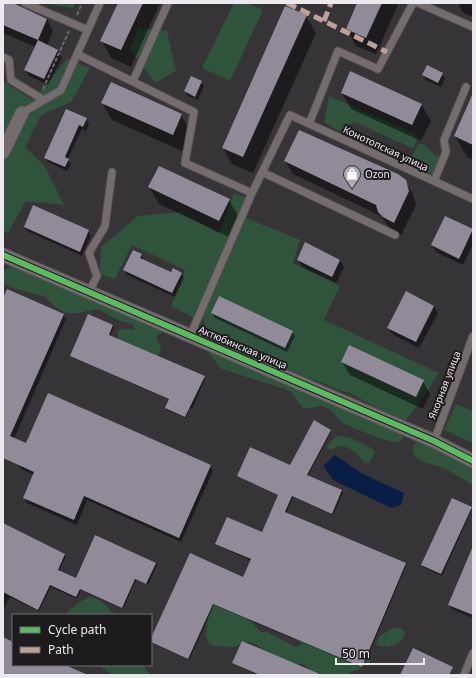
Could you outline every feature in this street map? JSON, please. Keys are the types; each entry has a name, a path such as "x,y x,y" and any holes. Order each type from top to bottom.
{"street":[{"path":"3,152 22,113"},
{"name":"Актюбинская улица","path":"3,255 434,441 473,460"}],"lane":[{"path":"25,3 88,30"},
{"path":"22,113 42,98 61,90 100,3"},
{"path":"132,81 168,3"},
{"path":"309,124 338,51 378,69 413,3"},
{"path":"418,3 473,27"},
{"path":"77,54 194,112 185,163 252,193"},
{"path":"3,57 9,60 11,80 42,98"},
{"path":"434,181 446,152 444,140 466,87"},
{"name":"Конотопская улица","path":"262,172 290,115 473,199"},
{"path":"89,292 97,276 89,253 105,226 112,172"},
{"path":"190,336 262,172 395,235"},
{"name":"Якорная улица","path":"434,441 473,336"},
{"path":"464,675 473,653"}],"path":[{"path":"42,98 82,3"}],"green space":[{"path":"41,3 76,3 73,8"},
{"path":"234,3 247,3 263,10 230,81 202,68"},
{"path":"138,28 167,31 176,71 155,83 130,49"},
{"path":"67,59 90,68 71,102 41,115 25,147 44,165 64,205 26,201 8,233 3,231 3,81 33,100"},
{"path":"329,96 418,135 414,149 355,122 339,131 324,122"},
{"path":"418,144 424,144 434,154 442,158 434,176 413,164 412,157"},
{"path":"234,193 248,198 193,317 171,306 185,270 132,245 115,279 100,274 101,247 138,216 180,212 219,233"},
{"path":"246,218 300,240 293,263 340,286 324,320 439,373 404,423 350,393 307,378 300,378 307,392 360,417 401,429 404,437 398,443 381,439 342,423 330,409 321,406 304,409 290,391 222,369 210,355 203,316"},
{"path":"18,265 169,320 169,331 157,334 157,340 161,348 159,355 157,357 125,349 118,338 117,332 123,329 135,330 133,324 120,321 97,309 78,313 66,313 54,306 44,296 12,288 3,283 3,270"},
{"path":"456,404 473,411 473,443 444,430"},
{"path":"336,436 349,437 373,449 375,453 370,462 366,464 355,452 344,446 328,450 327,446"},
{"path":"421,440 473,466 473,486 447,470 417,458 413,454 413,447"},
{"path":"89,597 95,598 116,614 65,614 81,601"},
{"path":"209,599 243,614 261,632 267,632 296,647 302,644 292,637 359,654 371,660 368,665 350,672 348,675 314,675 304,664 291,663 276,657 253,643 246,642 234,647 214,646 209,643 206,637"},
{"path":"394,627 402,629 405,633 401,641 397,644 385,647 376,645 379,637"},
{"path":"100,666 144,666 150,675 113,675"}],"water":[{"path":"335,455 361,473 404,493 401,505 391,508 333,480 323,466"}],"building":[{"path":"3,3 13,3 47,19 38,40 3,25"},
{"path":"118,3 143,3 121,50 100,41"},
{"path":"357,3 382,3 366,38 346,29"},
{"path":"285,6 307,15 243,157 222,148"},
{"path":"38,40 58,50 44,79 24,70"},
{"path":"427,65 443,73 438,83 422,75"},
{"path":"350,71 422,104 412,125 341,93"},
{"path":"191,76 202,81 195,97 184,91"},
{"path":"111,82 182,114 173,135 101,103"},
{"path":"473,93 473,145 454,136"},
{"path":"66,109 87,118 83,127 79,125 65,157 69,159 65,167 44,158"},
{"path":"299,130 398,174 406,180 409,191 394,223 383,217 378,212 376,205 284,161"},
{"path":"159,166 230,199 219,221 148,187"},
{"path":"33,205 89,230 80,252 24,227"},
{"path":"445,216 473,229 459,259 431,245"},
{"path":"305,242 340,260 332,277 297,260"},
{"path":"133,250 142,254 140,258 171,272 173,268 182,273 172,293 123,270"},
{"path":"7,289 64,314 10,436 26,443 48,393 211,465 179,538 84,496 74,520 23,498 34,472 3,458 3,298"},
{"path":"406,291 434,306 416,342 387,328"},
{"path":"219,296 293,331 285,348 211,313"},
{"path":"88,314 113,325 109,335 205,376 185,417 165,408 169,399 70,356"},
{"path":"349,345 424,380 416,397 341,362"},
{"path":"314,420 331,430 307,475 342,490 332,514 292,496 285,512 406,563 362,667 213,604 188,659 152,642 152,636 190,553 243,577 251,559 215,544 227,517 262,532 278,495 237,476 250,447 290,465"},
{"path":"452,498 472,507 441,574 421,565"},
{"path":"3,523 65,554 58,570 76,578 95,535 156,563 146,584 135,579 122,608 80,589 76,597 50,585 38,610 3,592"},
{"path":"473,546 473,615 448,605"},
{"path":"3,637 12,642 12,666 67,666 88,675 3,675"},
{"path":"242,641 322,675 260,675 232,663"},
{"path":"413,648 453,667 449,675 400,675"}],"marked path":[{"path":"287,3 387,52"},
{"path":"324,21 331,3"}],"cycle path":[{"path":"3,255 434,441 473,461"}],"place":[{"name":"Ozon","path":"352,189"}]}
